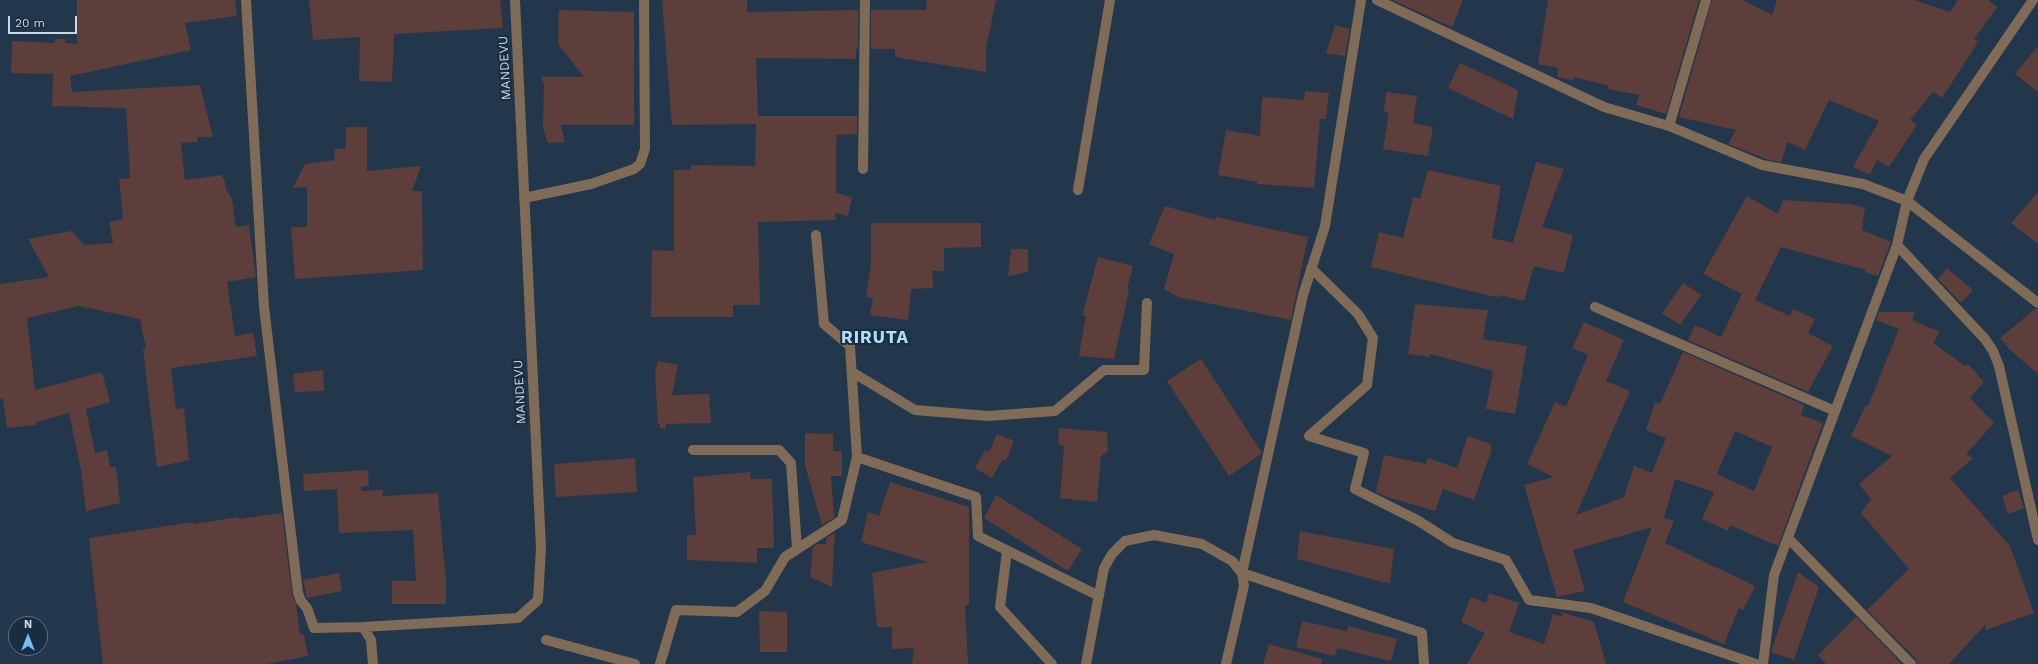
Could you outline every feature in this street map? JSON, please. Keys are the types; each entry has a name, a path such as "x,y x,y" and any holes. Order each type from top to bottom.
{"street":[{"name":"MANDEVU","path":"246,0 264,307 298,593 301,601 307,608 314,628 363,627 518,618 538,600 541,548 514,0"},
{"path":"524,198 591,184 634,169 640,164 645,149 644,0"},
{"path":"863,169 865,0"},
{"path":"1078,190 1110,0"},
{"path":"1226,664 1244,586 1242,573 1303,295 1325,226 1361,0"},
{"path":"1377,0 1604,107 1669,126 1762,165 1863,184 1907,201 2038,303"},
{"path":"1669,126 1706,0"},
{"path":"1764,664 1774,575 1897,245 1907,201 1924,159 2033,0"},
{"path":"660,664 676,610 737,612 765,591 785,557 842,520 857,457 850,346 824,324 816,235"},
{"path":"1897,245 1985,339 1993,351 1999,366 2035,516 2038,540"},
{"path":"1312,268 1358,314 1373,338 1367,385 1309,436 1364,453 1355,489 1417,520 1453,543 1506,560 1528,600 1591,608 1756,664"},
{"path":"852,372 915,410 988,416 1055,411 1104,370 1144,370 1147,303"},
{"path":"1595,307 1835,411"},
{"path":"693,450 779,450 792,463 797,549"},
{"path":"857,457 976,497 978,536 1099,596"},
{"path":"1086,664 1104,568 1112,554 1125,541 1154,535 1202,544 1232,561 1242,573 1422,633 1424,664"},
{"path":"1788,538 1911,664"},
{"path":"1007,551 1000,607 1052,664"},
{"path":"363,627 371,640 373,664"},
{"path":"546,640 635,664"}],"building":[{"path":"77,0 235,0 237,16 185,23 191,50 70,76 72,92 200,85 213,137 197,137 198,142 181,143 185,180 222,175 226,189 232,199 236,227 249,225 256,277 227,282 235,336 253,333 257,356 171,368 176,409 184,408 189,460 157,467 143,349 146,348 140,319 79,306 27,318 35,390 102,372 110,402 86,409 95,453 107,450 110,467 116,467 120,503 86,511 81,470 69,413 36,422 36,425 7,428 3,399 0,399 0,284 49,277 28,239 72,231 84,245 113,243 109,222 123,219 119,179 130,178 126,108 52,106 53,74 11,73 12,41 54,43 55,39 65,39 65,43 77,44"},
{"path":"309,0 500,0 503,28 394,34 392,82 359,81 360,37 313,40"},
{"path":"662,0 747,0 747,12 858,10 858,49 856,49 856,59 756,58 758,116 857,116 857,134 837,135 836,143 836,193 852,197 848,216 835,213 836,220 758,222 760,305 733,305 733,317 651,317 652,250 674,251 674,170 691,170 691,165 755,166 756,124 672,125"},
{"path":"927,0 996,0 986,49 986,72 895,57 895,49 871,49 871,10 926,10"},
{"path":"1392,0 1463,0 1452,27"},
{"path":"1548,0 1699,0 1666,114 1636,105 1639,95 1608,89 1609,86 1574,77 1573,80 1557,77 1558,68 1538,64"},
{"path":"1712,0 1742,0 1772,15 1777,0 1914,0 1950,12 1958,0 1988,0 1997,7 1974,39 1978,42 1942,98 1933,92 1910,120 1917,125 1889,167 1877,160 1870,175 1853,167 1879,121 1829,100 1805,150 1788,142 1781,162 1769,160 1728,144 1736,130 1679,117"},
{"path":"559,10 634,12 634,125 561,125 565,142 548,143 543,128 544,85 541,77 584,77 558,44"},
{"path":"1335,25 1350,29 1345,56 1326,53"},
{"path":"2038,46 2038,92 2015,74"},
{"path":"1460,63 1518,90 1513,119 1448,88"},
{"path":"1305,91 1329,93 1326,119 1320,119 1314,188 1257,184 1257,182 1218,175 1226,130 1260,136 1262,97 1304,100"},
{"path":"1386,92 1417,96 1413,123 1433,127 1428,156 1383,149 1389,113 1384,112"},
{"path":"346,127 367,127 367,171 421,166 412,191 422,191 423,270 295,279 291,227 307,227 307,187 293,188 305,164 335,160 334,149 346,149"},
{"path":"1536,162 1564,169 1542,227 1573,235 1564,273 1534,266 1524,301 1500,295 1500,297 1491,296 1371,267 1379,232 1403,238 1413,197 1420,199 1428,170 1501,186 1492,238 1513,243"},
{"path":"2038,192 2038,244 2011,223"},
{"path":"1747,196 1778,214 1783,200 1850,204 1865,208 1862,230 1891,242 1878,276 1865,272 1866,270 1781,247 1755,300 1790,316 1793,309 1815,319 1808,333 1833,346 1808,392 1688,340 1695,325 1721,337 1742,294 1703,274"},
{"path":"1165,206 1215,220 1216,217 1308,237 1291,320 1178,297 1164,289 1174,254 1149,244"},
{"path":"871,223 981,223 981,247 944,248 944,271 932,271 933,288 911,289 908,320 870,315 873,298 866,297 871,262"},
{"path":"1011,249 1028,249 1028,272 1008,276"},
{"path":"1098,257 1133,266 1127,289 1129,290 1114,359 1079,356 1086,315 1082,316"},
{"path":"1947,268 1973,290 1961,303 1938,279"},
{"path":"1683,283 1701,295 1680,325 1662,313"},
{"path":"1415,304 1488,310 1483,339 1527,346 1515,414 1486,409 1493,371 1430,354 1429,357 1408,354"},
{"path":"2035,309 2038,309 2038,374 2010,350 2000,338"},
{"path":"1879,312 1915,312 1912,320 1940,332 1933,343 1965,366 1968,364 1984,382 1970,398 1994,423 1966,454 1973,458 1950,478 2010,546 2034,613 1986,630 1985,625 1949,664 1917,664 1916,659 1867,610 1909,569 1861,513 1871,499 1859,484 1892,456 1851,436 1866,405 1868,406 1899,329 1876,320"},
{"path":"1584,322 1624,340 1606,381 1630,391 1576,515 1624,497 1634,466 1652,473 1666,438 1646,430 1655,402 1660,404 1683,352 1804,405 1801,415 1823,423 1778,546 1730,525 1728,531 1702,519 1714,492 1675,479 1664,518 1674,521 1665,543 1755,586 1743,610 1739,608 1724,644 1623,602 1652,527 1573,550 1585,591 1557,597 1524,485 1554,477 1527,464 1555,402 1566,407 1588,355 1572,348","holes":["1735,431 1772,447 1754,491 1717,474"]},
{"path":"1201,359 1262,453 1229,476 1167,381"},
{"path":"658,361 678,365 672,395 709,394 711,423 666,424 665,429 660,428 660,424 658,424 655,372"},
{"path":"323,370 324,391 295,392 293,374"},
{"path":"1059,428 1107,432 1108,451 1101,456 1097,502 1060,498 1064,446 1058,444"},
{"path":"805,433 833,434 833,451 842,451 842,476 831,476 834,518 822,525 805,465"},
{"path":"997,434 1014,441 1006,461 989,452"},
{"path":"1468,436 1491,444 1491,452 1474,500 1443,489 1435,511 1384,496 1376,492 1384,455 1426,464 1428,458 1457,468"},
{"path":"985,450 1003,459 992,478 975,468"},
{"path":"635,458 637,492 556,497 554,464"},
{"path":"368,470 369,486 361,487 361,491 383,490 383,496 438,493 446,581 446,604 392,604 392,581 416,581 413,530 339,533 337,489 304,491 303,474"},
{"path":"750,472 751,479 772,479 774,548 757,548 757,563 687,560 687,535 696,535 693,477"},
{"path":"890,482 969,507 969,605 965,605 968,664 912,664 914,648 892,649 892,627 877,627 872,573 927,562 861,542 868,512 879,516"},
{"path":"2018,490 2024,508 2008,514 2002,496"},
{"path":"996,495 1082,549 1068,571 984,518"},
{"path":"282,513 292,594 296,604 300,635 304,634 308,656 267,664 103,664 89,538 193,522 194,524 239,517 239,519"},
{"path":"1300,531 1394,549 1390,584 1297,559"},
{"path":"834,533 835,544 832,587 810,577 813,547 817,544 827,544 826,538"},
{"path":"1798,572 1819,587 1794,660 1771,652"},
{"path":"339,573 342,591 307,598 303,580"},
{"path":"1489,593 1519,603 1509,632 1544,644 1553,614 1563,617 1561,612 1594,622 1606,664 1467,664 1485,633 1461,622 1471,597 1486,603"},
{"path":"759,611 787,612 787,652 760,652"},
{"path":"1856,617 1902,664 1826,664 1818,655"},
{"path":"1302,621 1347,631 1348,626 1397,639 1391,661 1337,648 1335,656 1296,647"},
{"path":"1269,644 1322,659 1321,664 1263,664"}],"district":[{"name":"RIRUTA","path":"875,338"}]}
